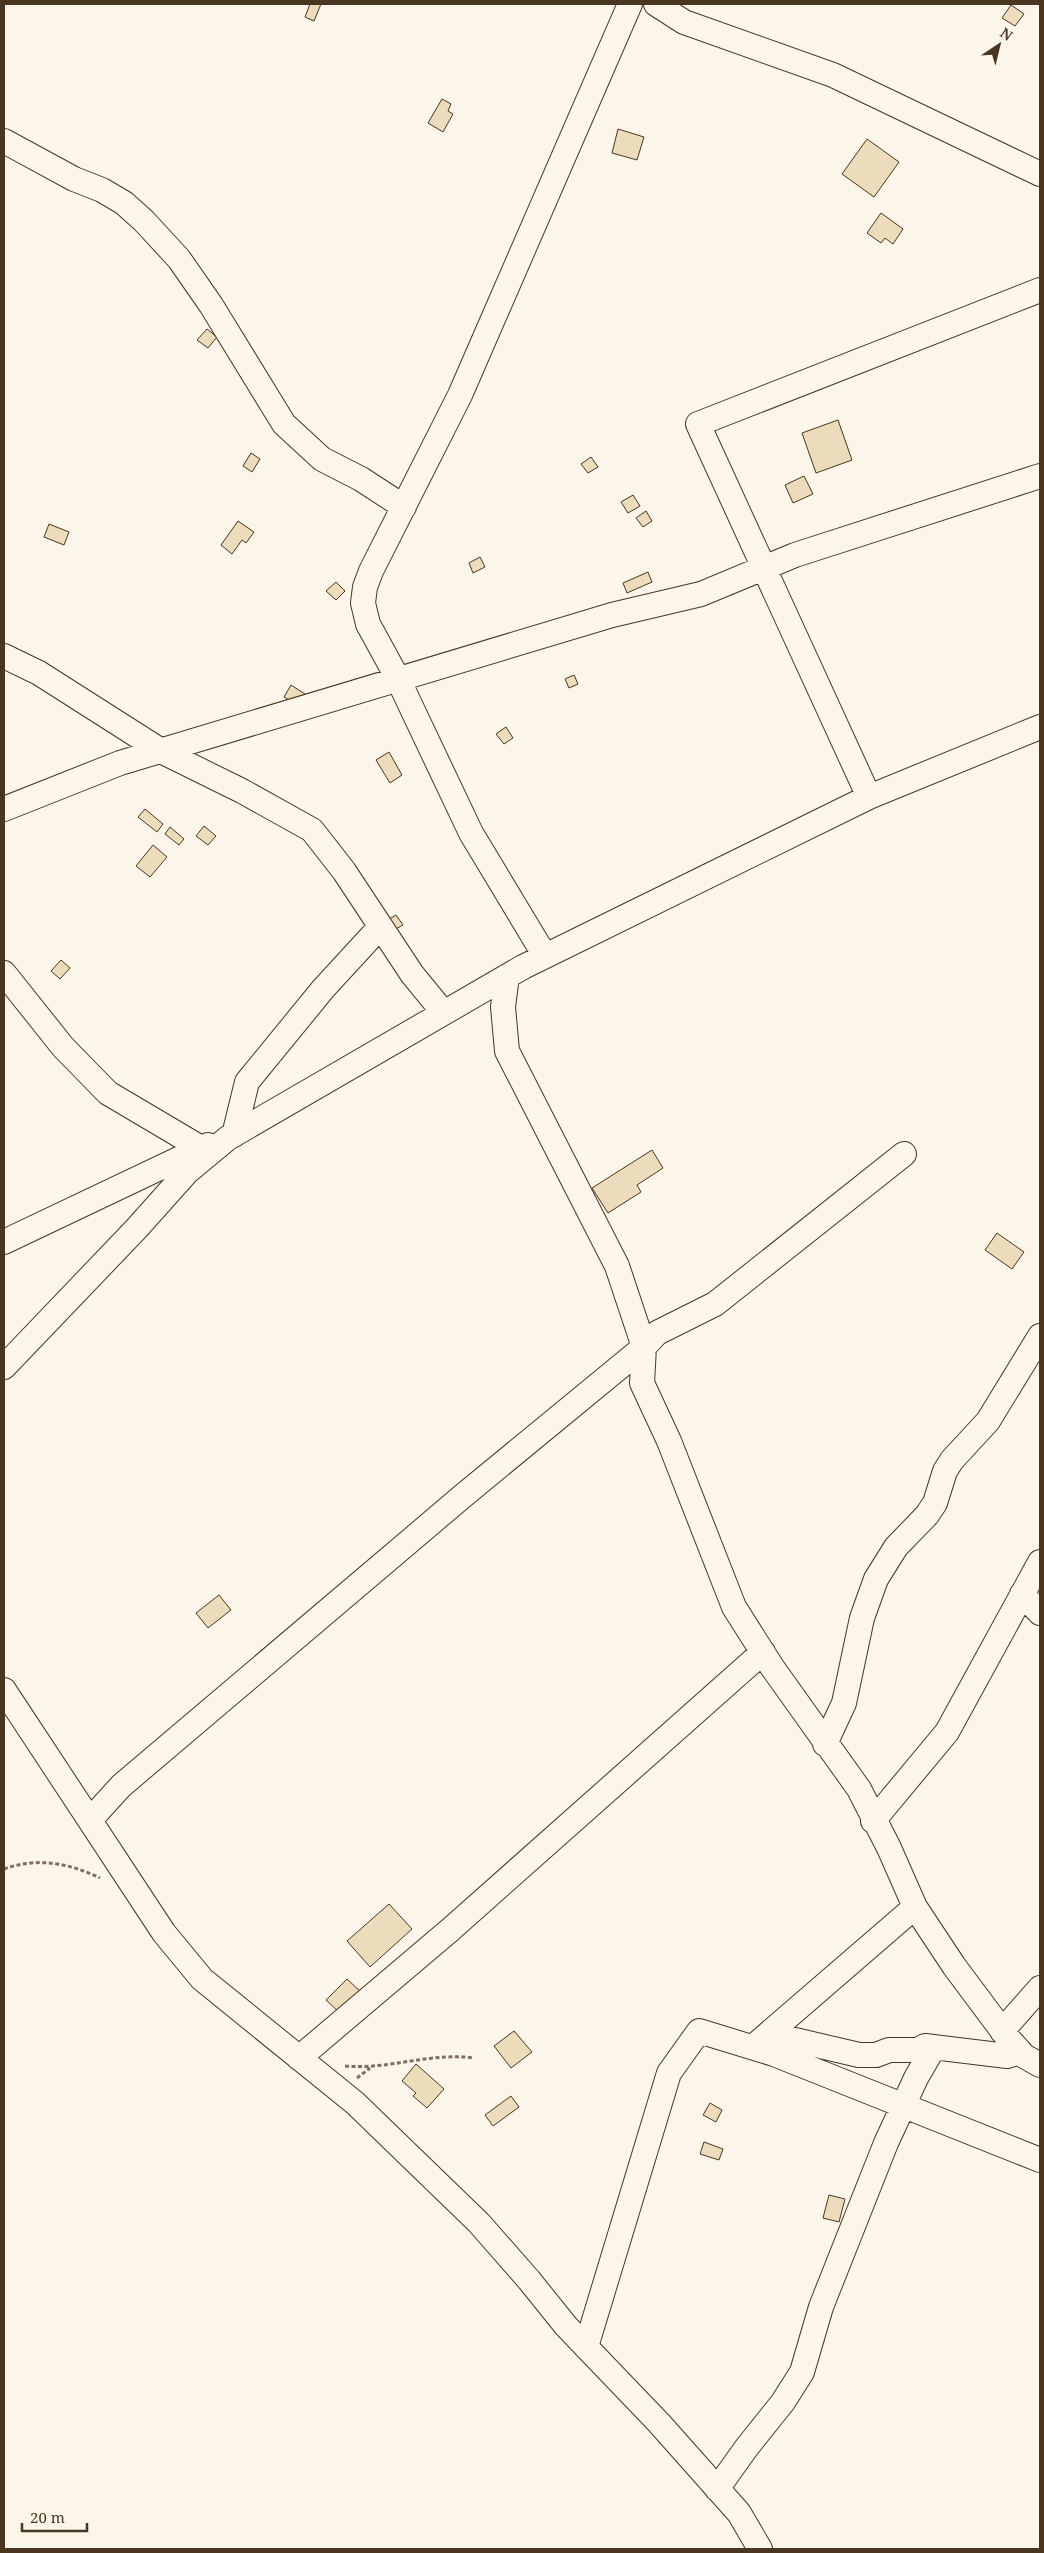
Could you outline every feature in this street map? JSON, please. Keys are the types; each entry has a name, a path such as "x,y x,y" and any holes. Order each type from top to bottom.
{"street":[{"path":"545,956 471,833 398,679 368,624 363,603 364,587 460,395 630,4"},
{"path":"656,4 684,22 833,75 1040,174"},
{"path":"4,141 74,179 102,190 124,203 144,221 179,259 211,305 284,424 322,458 361,479 404,506"},
{"path":"869,797 698,424 1040,290"},
{"path":"4,809 120,763 163,752 612,615 701,594 795,555 1040,476"},
{"path":"4,656 39,673 163,752 251,795 312,830 344,871 412,974 444,1013"},
{"path":"4,1242 218,1143 507,976 545,956 869,797 1040,727"},
{"path":"4,1367 137,1228 187,1172 218,1143 247,1082 323,989 380,928"},
{"path":"4,973 63,1047 108,1093 218,1143"},
{"path":"507,976 503,1007 507,1051 617,1266 644,1347 642,1383 669,1441 734,1607 826,1744 859,1789 889,1848 915,1906 954,1966 1020,2052 1040,2065"},
{"path":"91,1819 122,1786 464,1495 644,1347 657,1333 715,1304 904,1154"},
{"path":"826,1744 844,1703 862,1618 876,1579 896,1547 927,1515 935,1503 948,1465 988,1421 1040,1336"},
{"path":"874,1820 947,1732 1040,1562"},
{"path":"1022,1594 1040,1613"},
{"path":"299,2058 450,1930 763,1652"},
{"path":"4,1690 164,1932 187,1963 227,2001 355,2103 479,2224 586,2347 659,2423 739,2513 759,2549"},
{"path":"763,2051 915,1906"},
{"path":"1002,2031 1040,1988"},
{"path":"586,2347 669,2074 699,2031 763,2051 1040,2160"},
{"path":"763,2051 780,2047 795,2040 859,2056 876,2055 889,2050 918,2050 925,2046 1006,2056 1020,2052"},
{"path":"717,2489 746,2447 783,2402 802,2372 821,2307 902,2106 934,2047"}],"path":[{"path":"4,1869 44,1862 64,1864 105,1881"},
{"path":"341,2065 375,2068 457,2055 474,2058"}],"building":[{"path":"310,4 321,4 314,21 305,17"},
{"path":"1011,5 1024,14 1015,26 1002,18"},
{"path":"442,99 451,104 448,111 453,114 443,132 428,123"},
{"path":"618,129 644,137 637,160 612,153"},
{"path":"867,139 899,162 874,197 842,174"},
{"path":"881,213 903,229 893,244 885,238 881,243 867,233"},
{"path":"207,329 217,337 208,348 197,340"},
{"path":"838,420 852,460 816,473 802,433"},
{"path":"251,453 260,459 252,472 243,466"},
{"path":"591,457 598,467 588,473 581,464"},
{"path":"804,476 813,494 793,503 785,485"},
{"path":"633,495 640,506 628,513 621,502"},
{"path":"646,511 652,521 643,527 636,518"},
{"path":"238,521 254,532 246,543 242,540 232,554 221,545"},
{"path":"49,524 69,532 64,545 44,537"},
{"path":"480,557 485,567 473,573 469,563"},
{"path":"648,572 652,582 627,593 623,583"},
{"path":"336,582 345,591 336,600 326,591"},
{"path":"574,675 578,684 569,688 565,679"},
{"path":"291,685 305,694 298,705 284,697"},
{"path":"506,727 513,738 504,744 496,734"},
{"path":"389,752 402,775 390,783 376,760"},
{"path":"145,809 163,824 157,832 138,817"},
{"path":"204,826 216,836 208,845 196,836"},
{"path":"170,827 184,839 179,845 165,834"},
{"path":"153,845 167,857 150,877 136,866"},
{"path":"396,915 403,925 392,931 386,921"},
{"path":"61,960 70,968 60,979 51,971"},
{"path":"652,1150 663,1168 637,1185 641,1192 608,1213 592,1188"},
{"path":"997,1233 1024,1252 1012,1269 985,1250"},
{"path":"219,1595 231,1610 208,1628 196,1613"},
{"path":"389,1904 412,1929 370,1967 347,1941"},
{"path":"347,1979 362,1993 341,2014 326,2000"},
{"path":"514,2031 532,2052 511,2068 494,2046"},
{"path":"416,2064 444,2089 427,2108 413,2096 416,2093 402,2081"},
{"path":"511,2096 519,2107 493,2126 485,2115"},
{"path":"710,2103 722,2110 716,2122 703,2115"},
{"path":"704,2142 723,2149 719,2160 700,2154"},
{"path":"829,2195 845,2199 839,2222 823,2218"}]}
